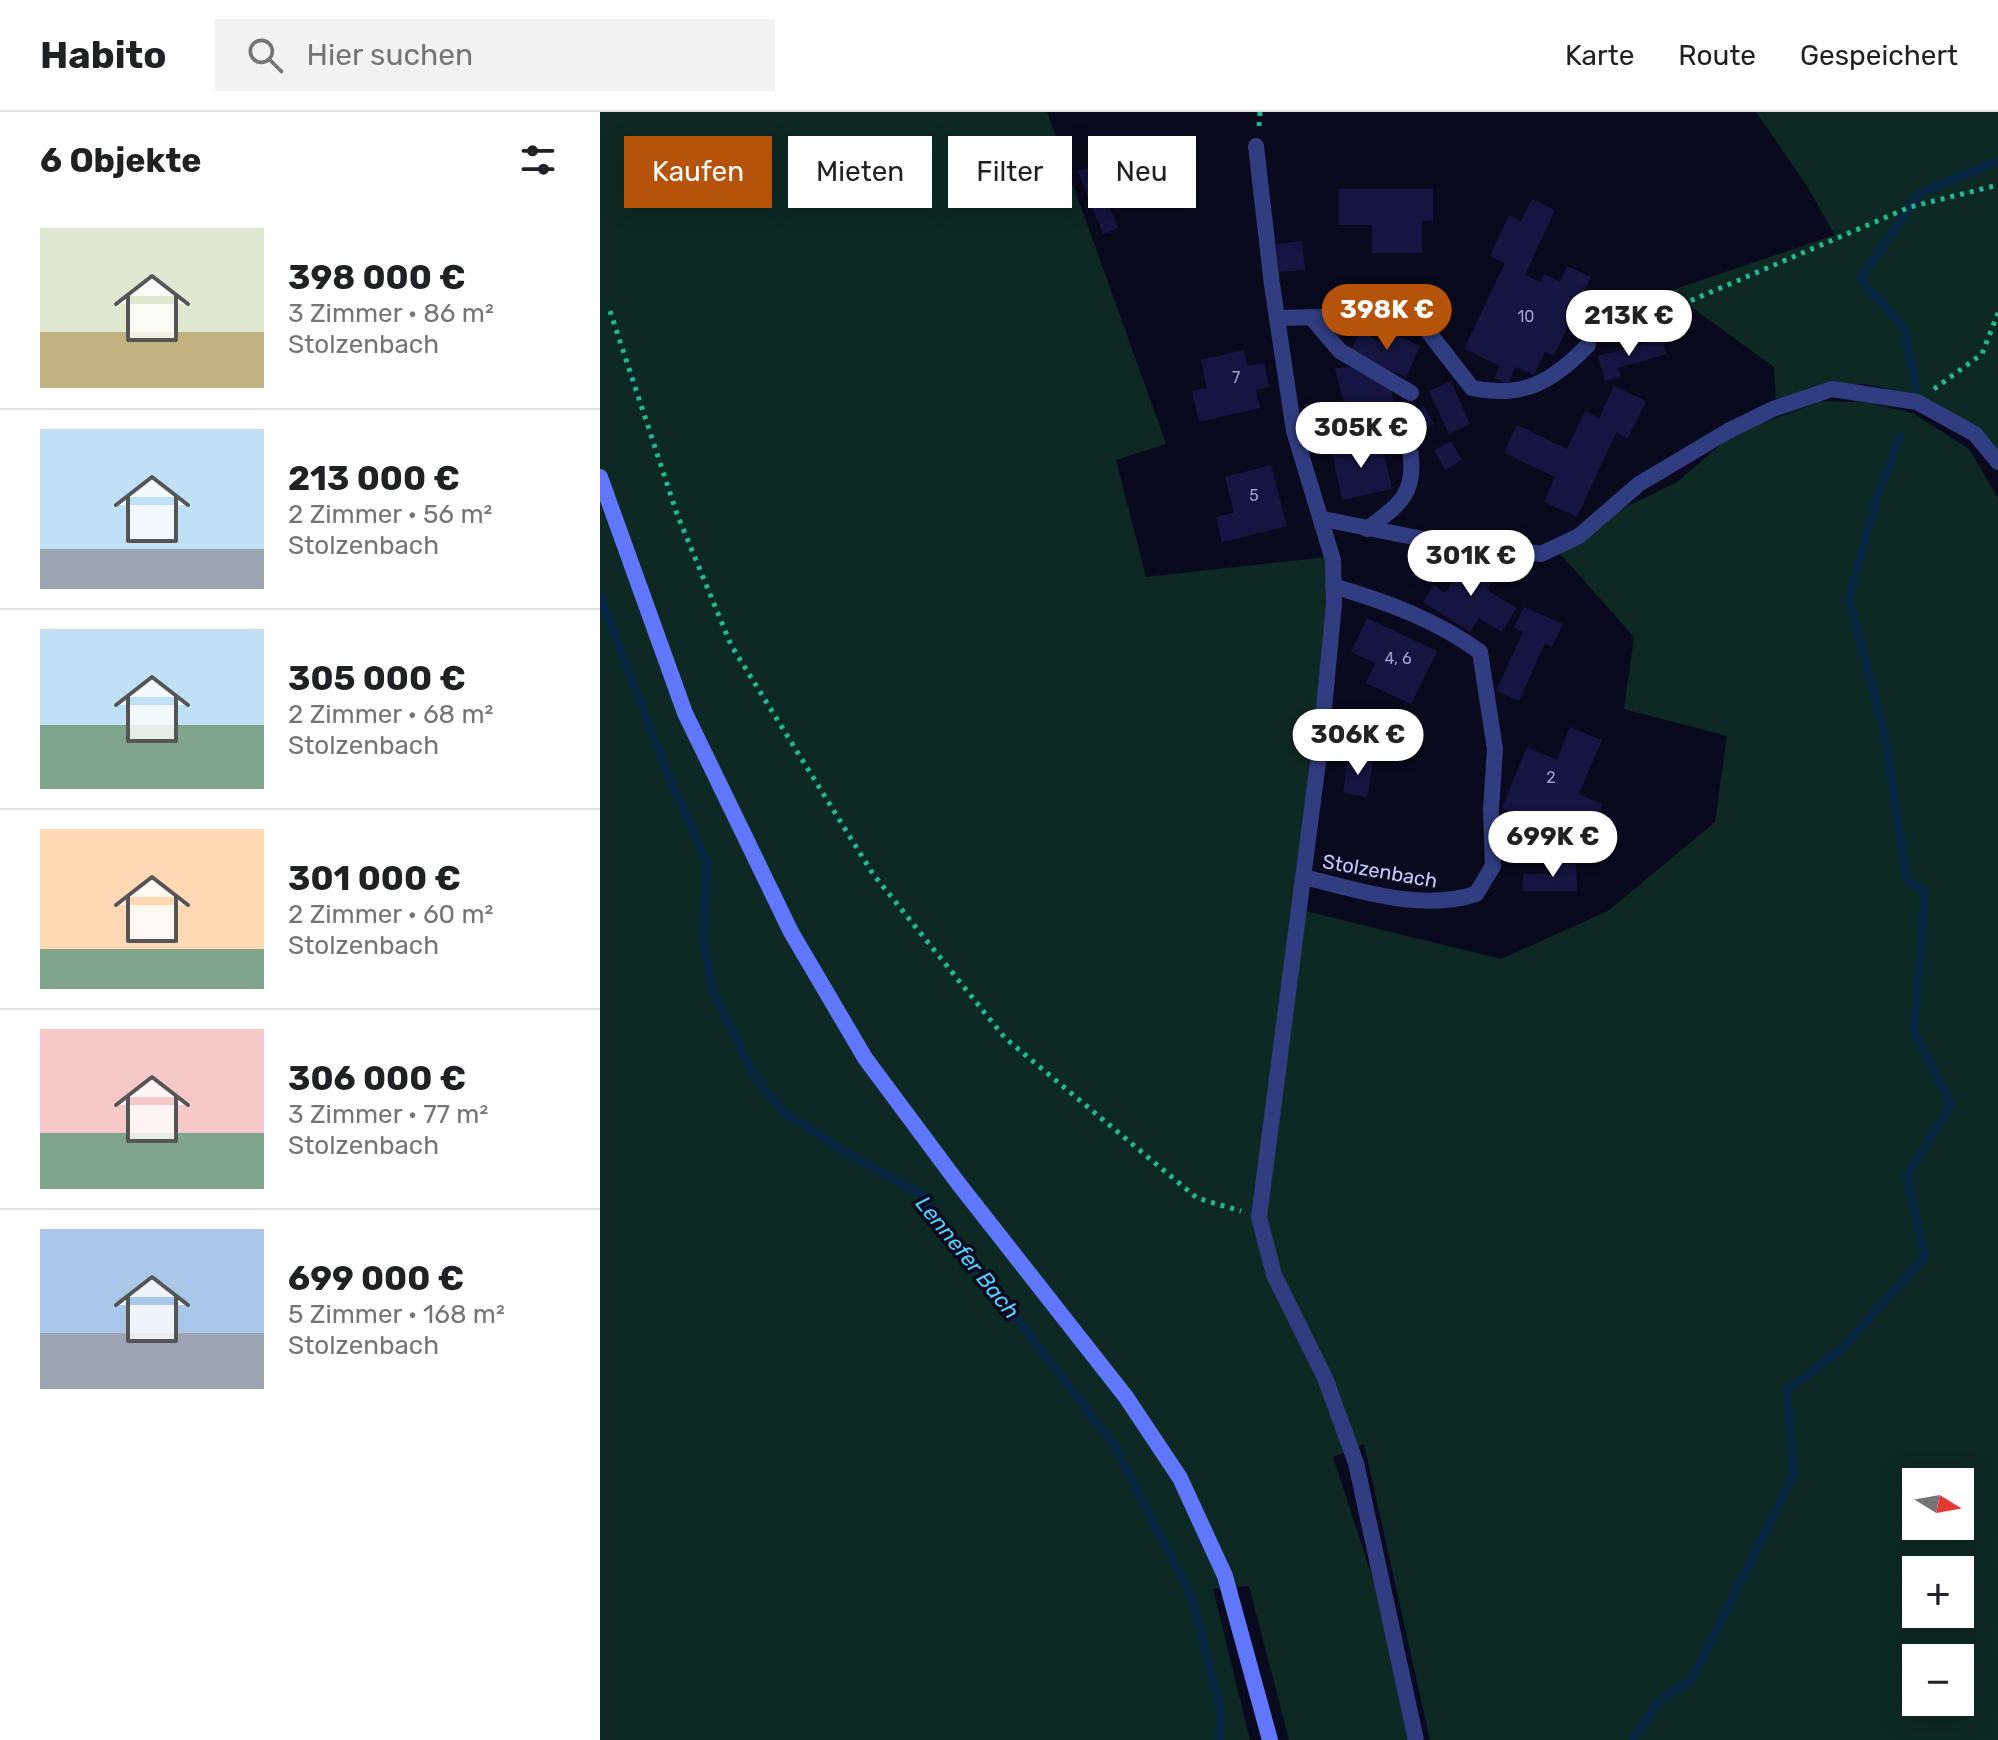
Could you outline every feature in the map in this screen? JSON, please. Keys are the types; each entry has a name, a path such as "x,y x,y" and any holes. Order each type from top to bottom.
{"main road":[{"path":"600,477 685,713 791,932 865,1058 1126,1397 1180,1478 1225,1576 1270,1740"}],"street":[{"name":"Stolzenbach","path":"1256,146 1294,431 1333,560 1331,652 1303,877 1408,900 1449,902 1476,894 1493,866 1491,809 1495,749 1480,652 1459,636 1423,619 1333,586"},
{"path":"1311,317 1340,351 1411,393"},
{"path":"1277,318 1419,320 1472,388 1498,394 1530,387 1559,374 1588,345"},
{"path":"1323,519 1367,529 1541,554 1579,536 1639,484 1773,409 1832,389 1917,402 1975,434 1998,462"},
{"path":"1367,529 1406,495 1411,479 1410,450"},
{"path":"1303,877 1259,1217 1274,1275 1325,1378 1356,1463 1416,1740"}],"path":[{"path":"1588,345 1910,207 1998,185"},
{"path":"610,311 677,514 731,645 873,874 1005,1038 1197,1198 1259,1217"},
{"path":"1917,402 1982,354 1998,313"}],"green space":[{"path":"600,112 1047,112 1056,136 948,136 948,208 1072,208 1072,182 1166,444 1116,460 1146,577 1327,557 1329,603 1306,911 1501,959 1608,911 1715,822 1727,736 1624,709 1634,637 1556,549 1611,514 1676,483 1733,434 1821,401 1864,402 1913,413 1969,449 1998,498 1998,1740 1430,1740 1364,1444 1333,1457 1378,1595 1413,1740 1289,1740 1249,1586 1213,1589 1250,1740 600,1740"},
{"path":"1756,112 1998,112 1998,462 1920,397 1866,384 1823,385 1776,403 1774,367 1669,291 1835,235 1805,183"}],"building":[{"path":"1088,167 1088,196 1078,171"},
{"path":"1339,189 1433,189 1433,220 1422,221 1422,253 1372,253 1372,225 1339,225"},
{"path":"1532,199 1555,210 1525,275 1540,282 1544,274 1560,282 1567,266 1591,277 1554,356 1545,352 1534,375 1515,367 1508,384 1494,378 1500,366 1464,349 1505,263 1490,256 1509,215 1521,221"},
{"path":"1093,208 1110,208 1118,228 1103,234"},
{"path":"1302,241 1305,270 1279,272 1276,244"},
{"path":"1360,332 1386,344 1391,332 1420,346 1406,377 1350,352"},
{"path":"1662,339 1666,354 1618,368 1621,376 1605,381 1598,356"},
{"path":"1244,350 1248,366 1264,363 1269,387 1256,390 1260,408 1199,422 1192,391 1207,388 1201,360"},
{"path":"1356,367 1390,385 1396,413 1349,422 1335,368"},
{"path":"1451,381 1470,424 1449,434 1429,391"},
{"path":"1614,386 1646,401 1628,438 1616,433 1577,517 1544,502 1555,477 1504,453 1517,425 1567,449 1585,411 1599,418"},
{"path":"1424,406 1434,424 1408,439 1398,421"},
{"path":"1341,440 1344,452 1382,443 1392,489 1342,500 1330,442"},
{"path":"1451,441 1462,460 1445,470 1434,450"},
{"path":"1271,465 1287,526 1222,542 1216,517 1234,513 1225,477"},
{"path":"1461,553 1496,575 1487,590 1516,608 1502,632 1479,618 1470,632 1423,602 1434,585 1445,593 1457,574 1450,570"},
{"path":"1524,607 1563,624 1552,647 1545,643 1519,701 1496,691 1523,632 1514,628"},
{"path":"1367,618 1437,651 1411,704 1366,683 1375,663 1351,652"},
{"path":"1570,727 1602,740 1579,794 1603,804 1587,844 1502,808 1527,747 1557,760"},
{"path":"1348,757 1373,761 1367,797 1343,793"},
{"path":"1550,862 1576,862 1577,891 1523,891 1523,874 1550,874"}],"waterway":[{"path":"1916,388 1904,327 1860,279 1920,193 1998,161"},
{"path":"1633,1740 1659,1701 1692,1680 1794,1474 1787,1390 1840,1350 1925,1257 1907,1176 1951,1105 1914,1032 1925,891 1907,880 1885,736 1849,598 1877,497 1900,436"},
{"name":"Lennefer Bach","path":"600,596 665,767 707,862 703,939 713,990 753,1074 784,1112 840,1149 922,1195 1115,1446 1192,1598 1221,1711 1220,1740"}]}
